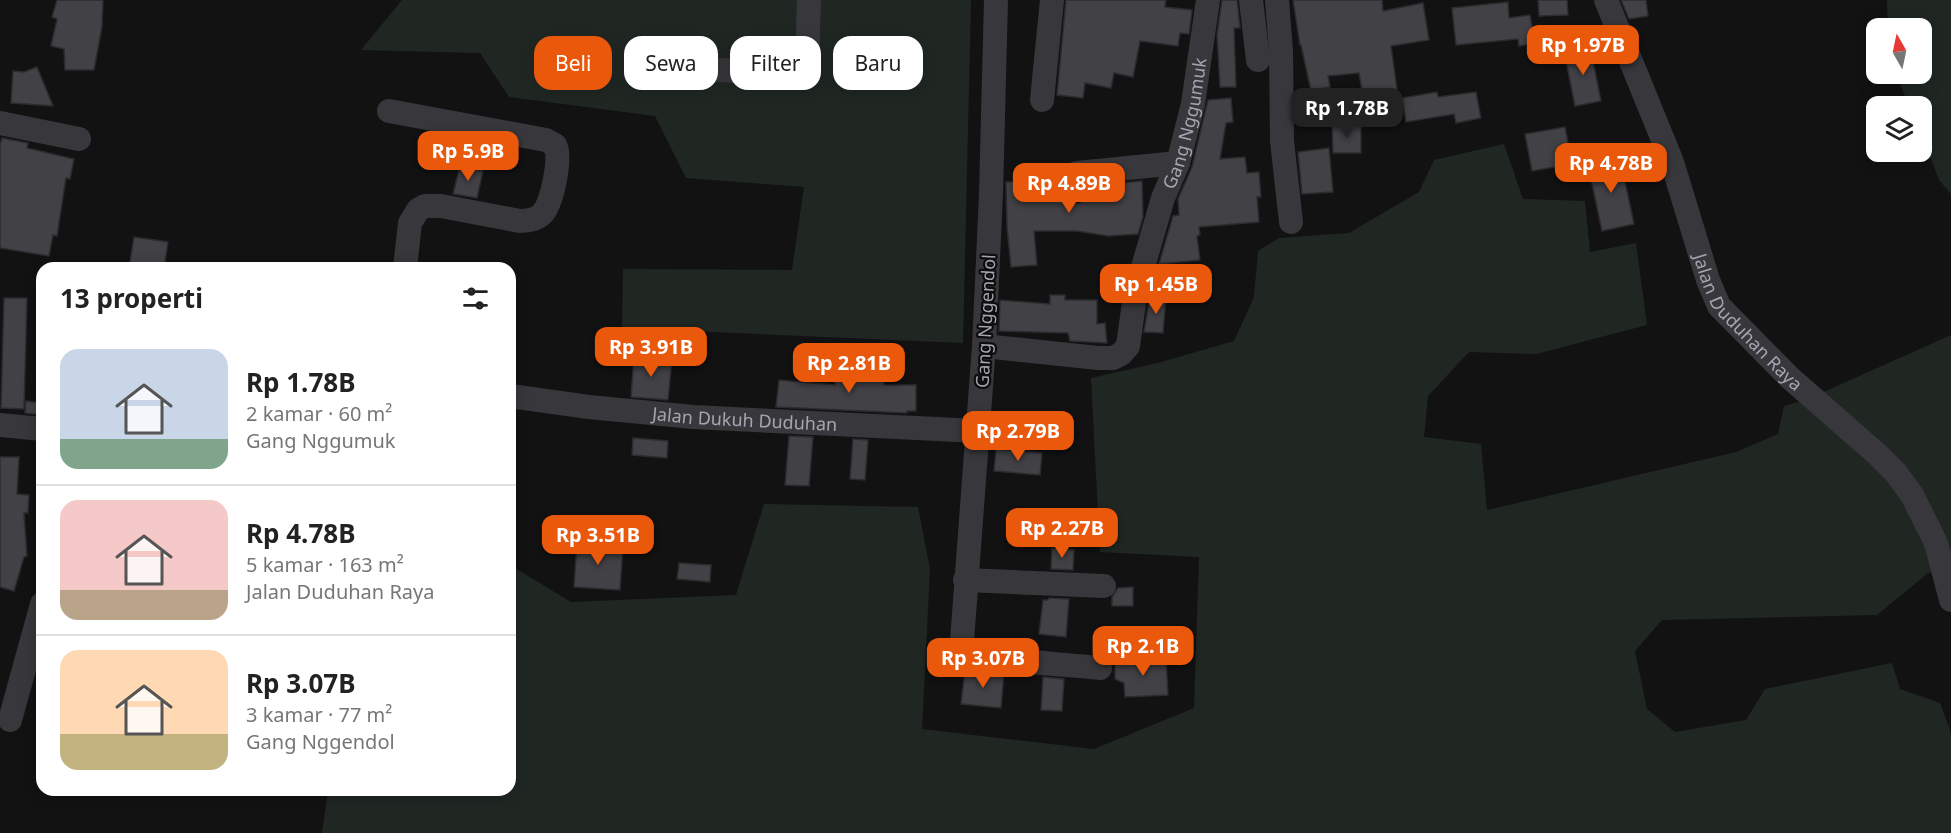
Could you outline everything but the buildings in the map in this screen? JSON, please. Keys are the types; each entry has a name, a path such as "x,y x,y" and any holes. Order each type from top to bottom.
{"street":[{"path":"718,70 795,73 807,64 809,0"},
{"name":"Gang Nggendol","path":"996,0 984,346 962,641 963,646 968,650 985,655 1100,668"},
{"path":"1042,100 1052,0"},
{"name":"Gang Nggumuk","path":"984,346 1098,358 1113,358 1121,354 1128,346 1138,284 1163,198 1178,163 1192,104 1208,0"},
{"path":"1251,0 1257,60"},
{"path":"1277,0 1281,51 1282,141 1291,222"},
{"name":"Jalan Duduhan Raya","path":"1606,0 1672,162 1708,280 1719,306 1789,377 1896,473 1912,495 1936,543 1950,593"},
{"path":"389,111 546,140 555,145 558,153 551,196 544,213 530,221 520,221 441,206 425,206 418,210 410,223 406,262"},
{"path":"0,123 79,139"},
{"path":"1073,190 1073,177 1077,173 1178,163"},
{"name":"Jalan Dukuh Duduhan","path":"516,397 589,407 693,417 978,431"},
{"path":"0,425 36,428"},
{"path":"965,580 1104,586"},
{"path":"10,720 36,626"}],"shaded area":[{"path":"402,0 971,0 963,343 622,328 623,269 792,270 804,187 686,178 655,116 509,97 480,53 361,50"},
{"path":"1887,0 1951,0 1951,194 1939,180 1932,162 1932,96 1905,96 1900,84 1932,84 1932,18 1888,18"},
{"path":"1504,144 1523,199 1585,201 1590,252 1636,243 1647,325 1536,354 1469,352 1428,396 1424,437 1481,444 1487,510 1736,452 1778,434 1784,406 1808,399 1951,335 1951,570 1928,573 1877,615 1662,620 1635,651 1647,709 1675,732 1746,720 1765,689 1892,663 1900,689 1940,703 1951,733 1951,833 322,833 327,796 516,796 516,569 571,602 736,595 764,504 918,507 930,569 922,729 1094,749 1194,708 1199,557 1100,552 1091,378 1158,363 1234,341 1254,297 1258,251 1279,238 1349,233 1419,192 1434,160"}]}
